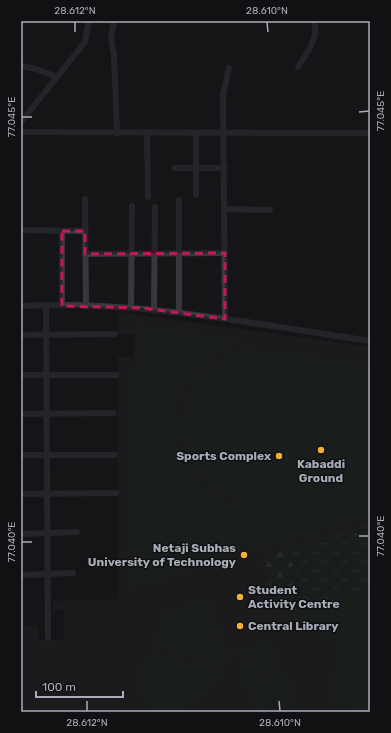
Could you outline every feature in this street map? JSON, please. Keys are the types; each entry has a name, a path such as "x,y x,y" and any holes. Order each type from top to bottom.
{"street":[{"path":"21,122 85,42 89,21"},
{"path":"114,21 111,38 114,56 117,133"},
{"path":"298,67 312,44 316,29 314,21"},
{"path":"21,66 36,69 57,77"},
{"path":"225,319 225,168 223,95 228,68"},
{"path":"21,132 370,133"},
{"path":"147,133 148,197"},
{"path":"196,133 196,195"},
{"path":"175,168 225,168"},
{"path":"85,199 86,306"},
{"path":"179,200 179,312"},
{"path":"131,308 132,206"},
{"path":"154,309 155,207"},
{"path":"225,209 270,210"},
{"path":"21,230 85,231"},
{"path":"62,231 62,306"},
{"path":"85,254 225,253"},
{"path":"46,305 48,414 48,638"},
{"path":"21,306 46,305 154,309 370,341"},
{"path":"21,335 115,334"},
{"path":"21,375 116,375"},
{"path":"21,414 114,413"},
{"path":"21,455 115,455"},
{"path":"21,494 116,493"},
{"path":"21,534 77,532"},
{"path":"21,575 73,573"}],"highlighted area":[{"path":"62,231 85,231 85,254 225,253 225,319 142,308 62,306"}],"shaded area":[{"name":"Netaji Subhas University of Technology","path":"118,312 370,347 370,712 21,712 21,601 23,601 23,625 38,625 38,640 64,640 64,610 53,610 53,601 118,599 118,357 134,357 134,334 118,334"}],"green space":[{"path":"138,326 235,340 234,344 214,355 197,369 185,386 177,404 174,424 176,444 185,464 199,483 214,495 231,505 241,554 140,585 133,589 134,369 138,365"},
{"name":"Sports Complex","path":"246,349 370,365 370,515 245,553 236,500 215,487 197,470 187,451 182,433 182,414 187,397 197,381 210,367 227,356"},
{"path":"366,525 370,539 370,590 307,609 288,549"},
{"path":"288,549 300,589 273,597 261,558"},
{"path":"300,590 307,613 370,593 370,712 355,712 331,699 328,689 342,662 336,642 291,618 284,631 273,598"},
{"path":"195,599 197,604 206,602 208,606 211,605 225,644 185,611 183,602"},
{"path":"179,606 181,613 230,653 232,662 197,660 155,646 168,608"},
{"path":"271,639 280,667 264,672 256,644"},
{"path":"252,646 255,656 239,662 235,651"},
{"path":"154,653 196,667 223,669 186,712 148,712 136,675 144,668"},
{"path":"256,661 269,701 265,704 264,711 254,712 240,666"},
{"path":"281,671 285,685 291,684 292,687 294,687 299,701 283,705 279,701 273,700 265,676"},
{"path":"300,705 302,712 284,712 284,709"}],"place":[{"name":"Kabaddi Ground","path":"321,450"},
{"name":"Sports Complex","path":"279,456"},
{"name":"Netaji Subhas University of Technology","path":"244,555"},
{"name":"Student Activity Centre","path":"240,597"},
{"name":"Central Library","path":"240,626"}]}
